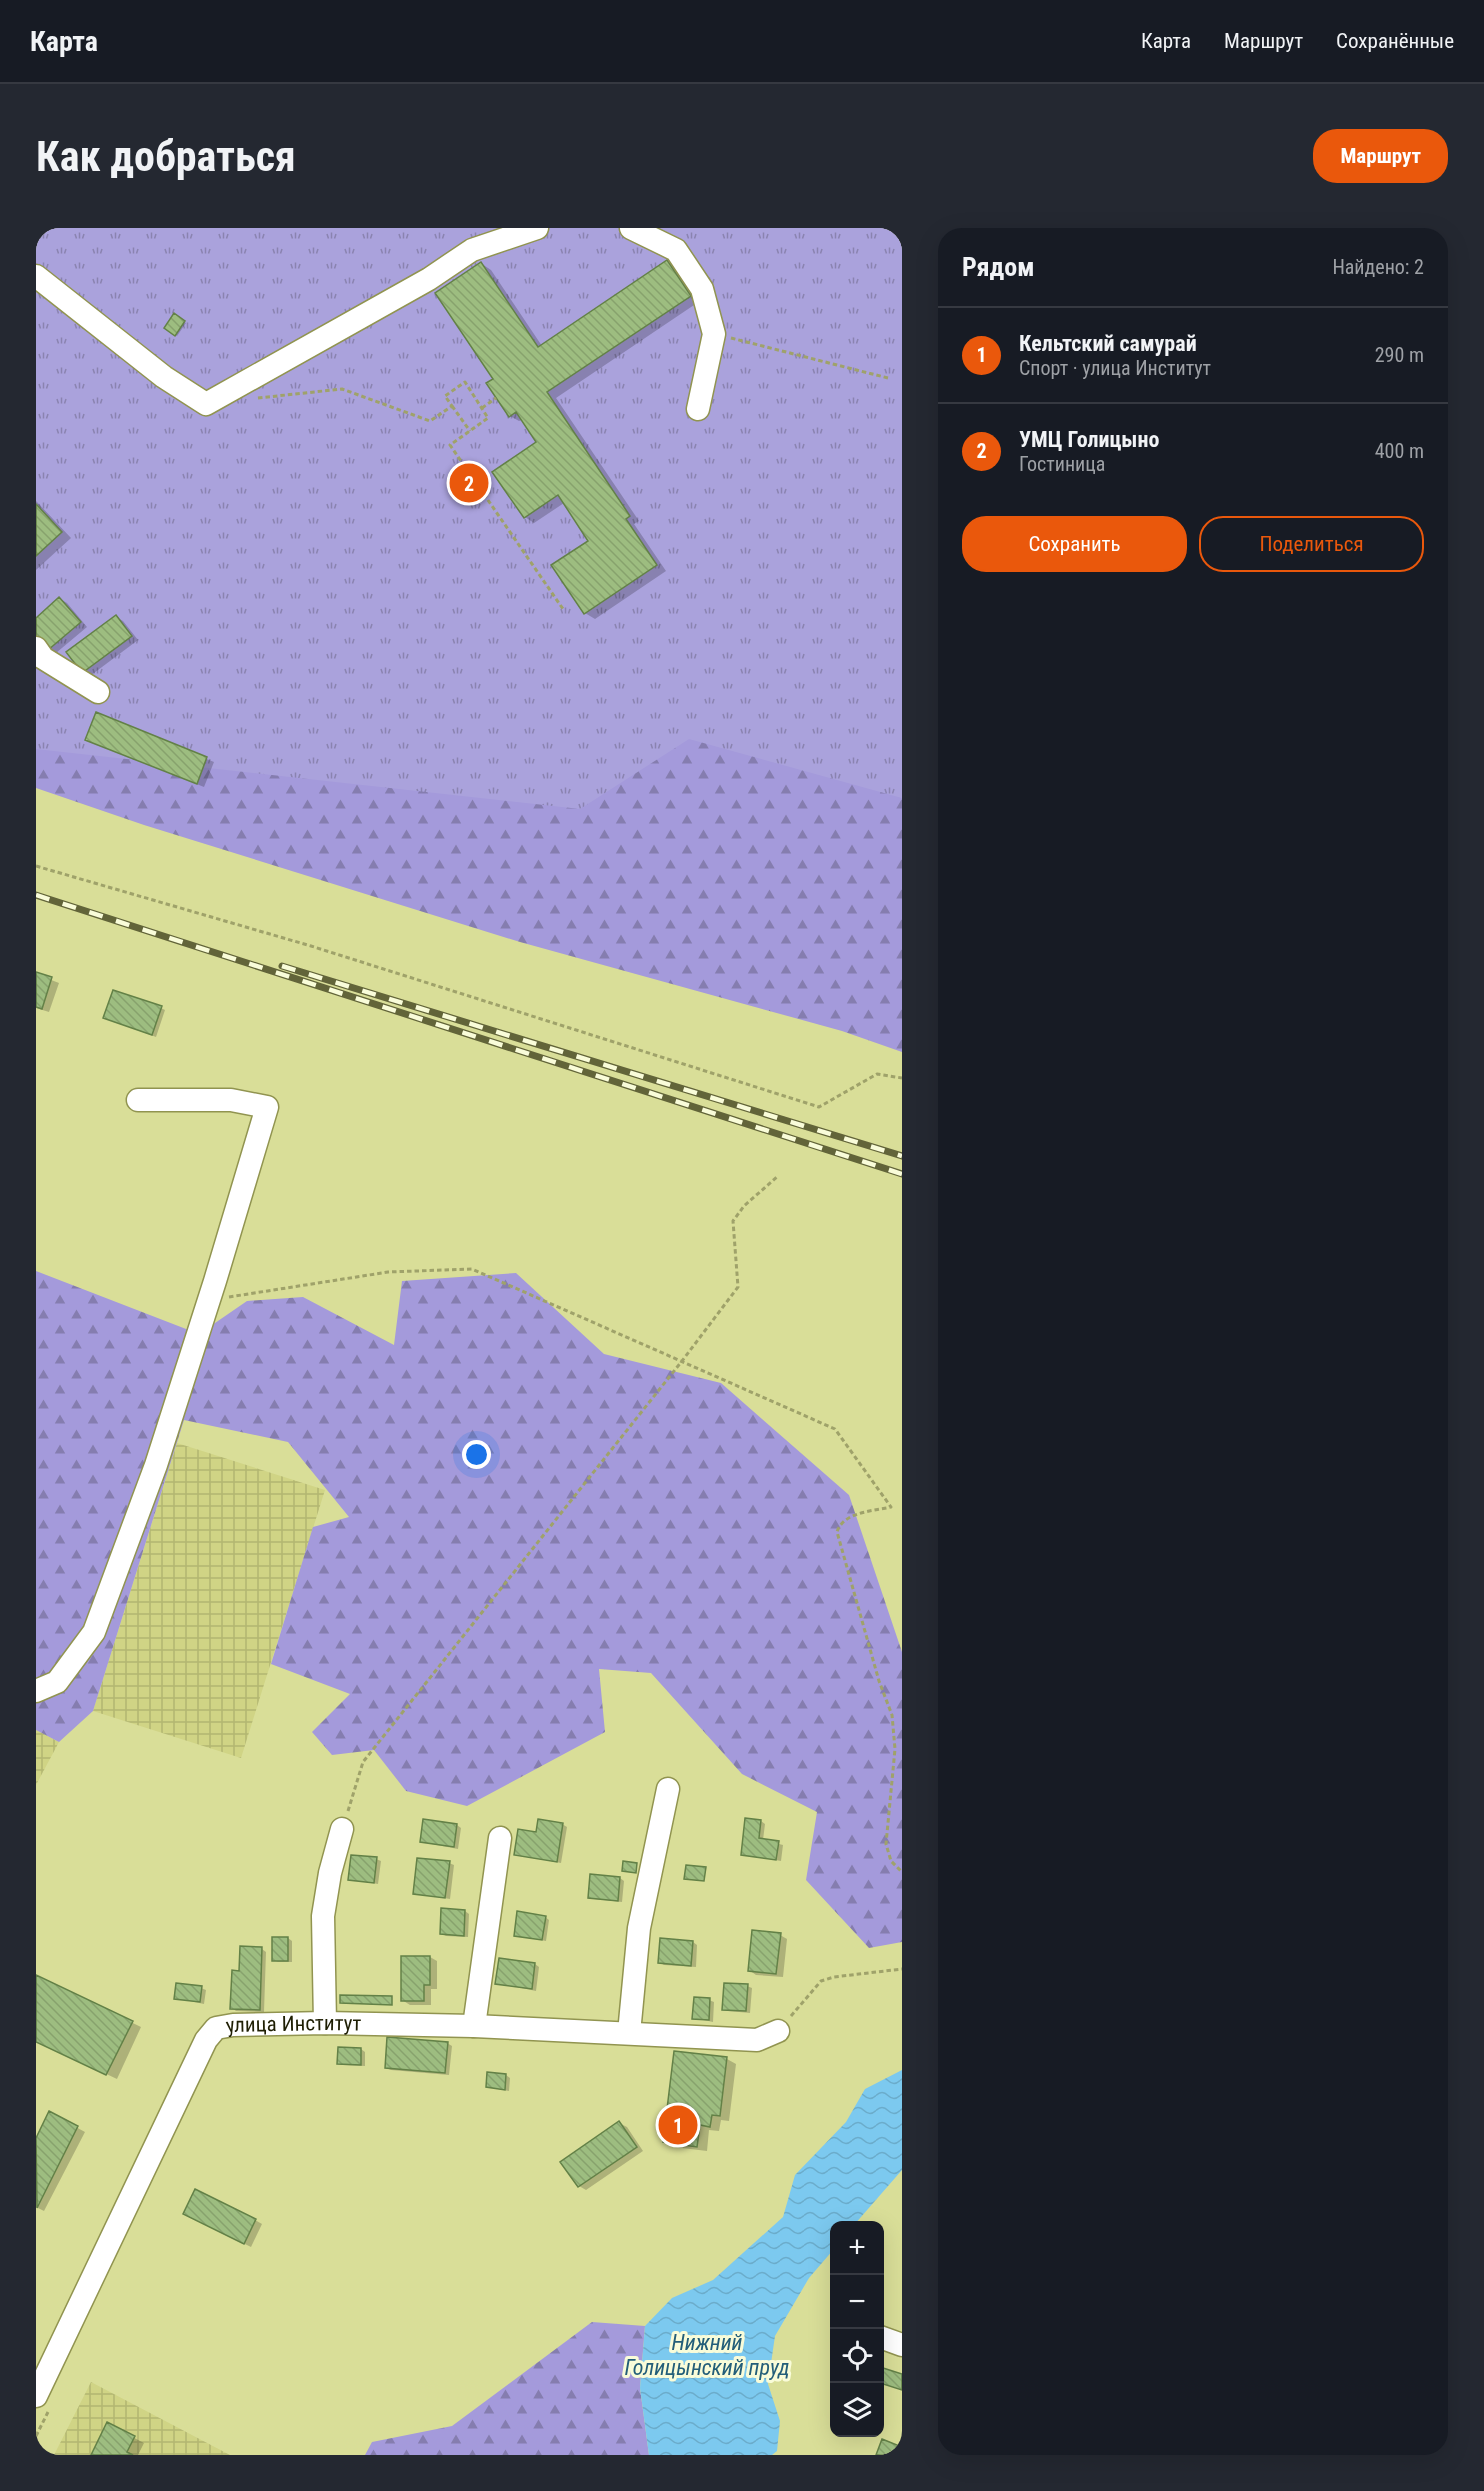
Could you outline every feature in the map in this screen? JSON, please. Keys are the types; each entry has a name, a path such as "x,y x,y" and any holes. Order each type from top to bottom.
{"street":[{"path":"36,276 164,376 206,404 429,279 472,250 537,228"},
{"path":"631,228 676,250 702,289 714,333 698,409"},
{"path":"36,648 43,658 98,692"},
{"path":"36,1691 57,1682 94,1632 156,1465 267,1107 231,1100 138,1100"},
{"path":"629,2033 639,1928 668,1790"},
{"path":"326,2023 324,1916 330,1873 342,1829"},
{"path":"474,2026 500,1838"},
{"name":"улица Институт","path":"36,2396 206,2040 216,2028 233,2025 326,2023 474,2026 757,2040 778,2031"},
{"path":"884,2339 902,2345"}],"path":[{"path":"714,333 888,378"},
{"path":"470,431 446,396 465,382 488,418 470,431 450,445 563,609"},
{"path":"252,399 342,388 430,420 452,406"},
{"path":"482,408 496,398"},
{"path":"36,866 311,946 819,1107 877,1074 902,1078"},
{"path":"342,1829 363,1762 682,1361 738,1287 733,1221 744,1206 778,1176"},
{"path":"209,1300 388,1272 472,1269 835,1430 891,1507 846,1518 840,1524 837,1532 879,1681 892,1715 895,1749 886,1844 891,1861 902,1872"},
{"path":"778,2031 821,1981 834,1977 902,1969"}],"shaded area":[{"path":"177,1443 325,1490 241,1758 93,1711"},
{"path":"36,1730 59,1742 36,1785"},
{"path":"91,2382 230,2455 54,2455"}],"green space":[{"path":"36,228 902,228 902,1052 842,1031 520,942 144,825 36,788"},
{"path":"36,228 902,228 902,798 689,739 580,809 36,749"},
{"path":"36,1271 199,1334 247,1301 303,1297 394,1345 402,1281 516,1273 604,1354 721,1383 849,1495 902,1652 902,1942 869,1948 806,1880 817,1812 742,1774 651,1673 599,1669 605,1732 467,1806 406,1791 374,1750 332,1755 312,1732 350,1694 271,1664 313,1527 349,1517 288,1442 184,1420 93,1711 59,1742 36,1730"},
{"path":"592,2322 645,2326 640,2388 649,2455 365,2455 372,2442 452,2426"}],"water":[{"name":"Нижний Голицынский пруд","path":"902,2070 902,2170 857,2221 830,2221 830,2254 809,2278 775,2336 768,2384 780,2421 777,2451 772,2455 649,2455 640,2388 645,2326 672,2298 713,2280 783,2217 795,2175 846,2122 865,2089"}],"building":[{"path":"667,260 691,296 547,392 630,516 626,519 657,565 584,614 551,565 588,541 558,495 524,518 492,472 536,442 516,412 509,417 486,383 493,379 435,293 481,262 538,347"},
{"path":"174,313 185,321 175,336 164,328"},
{"path":"36,504 62,532 36,556"},
{"path":"59,597 81,622 48,650 36,636 36,618"},
{"path":"116,615 132,636 82,673 66,652"},
{"path":"96,712 207,757 197,784 85,740"},
{"path":"36,972 52,977 42,1009 36,1007"},
{"path":"113,990 162,1006 152,1035 103,1018"},
{"path":"745,1818 761,1820 759,1838 779,1841 776,1860 741,1855"},
{"path":"423,1819 457,1824 454,1847 420,1842"},
{"path":"538,1819 563,1823 557,1862 514,1855 518,1829 536,1832"},
{"path":"351,1855 377,1857 374,1883 348,1880"},
{"path":"417,1858 450,1861 445,1898 413,1894"},
{"path":"623,1861 637,1863 636,1873 622,1871"},
{"path":"686,1865 706,1867 704,1881 684,1879"},
{"path":"590,1874 620,1877 618,1901 588,1898"},
{"path":"441,1908 465,1910 464,1936 440,1934"},
{"path":"517,1911 546,1916 542,1940 514,1936"},
{"path":"752,1930 781,1933 776,1974 748,1971"},
{"path":"272,1937 288,1937 288,1961 272,1961"},
{"path":"660,1938 693,1941 691,1966 658,1963"},
{"path":"240,1946 262,1947 260,2010 230,2009 232,1970 239,1971"},
{"path":"401,1956 430,1956 430,1985 424,1985 424,2001 401,2001"},
{"path":"499,1958 535,1963 532,1989 495,1984"},
{"path":"36,1975 133,2021 106,2075 36,2042"},
{"path":"176,1983 202,1986 200,2002 174,1999"},
{"path":"724,1983 748,1984 746,2011 722,2010"},
{"path":"340,1995 392,1996 392,2005 340,2003"},
{"path":"694,1997 710,1998 709,2020 692,2019"},
{"path":"387,2037 448,2042 445,2073 385,2068"},
{"path":"338,2047 361,2048 361,2065 337,2064"},
{"path":"674,2051 727,2057 720,2116 712,2115 710,2127 700,2125 697,2147 663,2142"},
{"path":"487,2072 506,2074 505,2090 486,2087"},
{"path":"49,2111 78,2126 37,2208 36,2138"},
{"path":"619,2121 637,2147 578,2187 560,2162"},
{"path":"195,2189 256,2219 244,2244 183,2214"},
{"path":"884,2368 902,2374 902,2390 884,2384"},
{"path":"107,2422 135,2436 127,2452 133,2455 91,2455"},
{"path":"882,2439 902,2447 902,2455 876,2455"}],"railway":[{"path":"36,895 902,1174"},
{"path":"282,966 902,1156"}],"place":[{"name":"УМЦ Голицыно","path":"469,483"},
{"name":"Кельтский самурай","path":"678,2125"}]}
